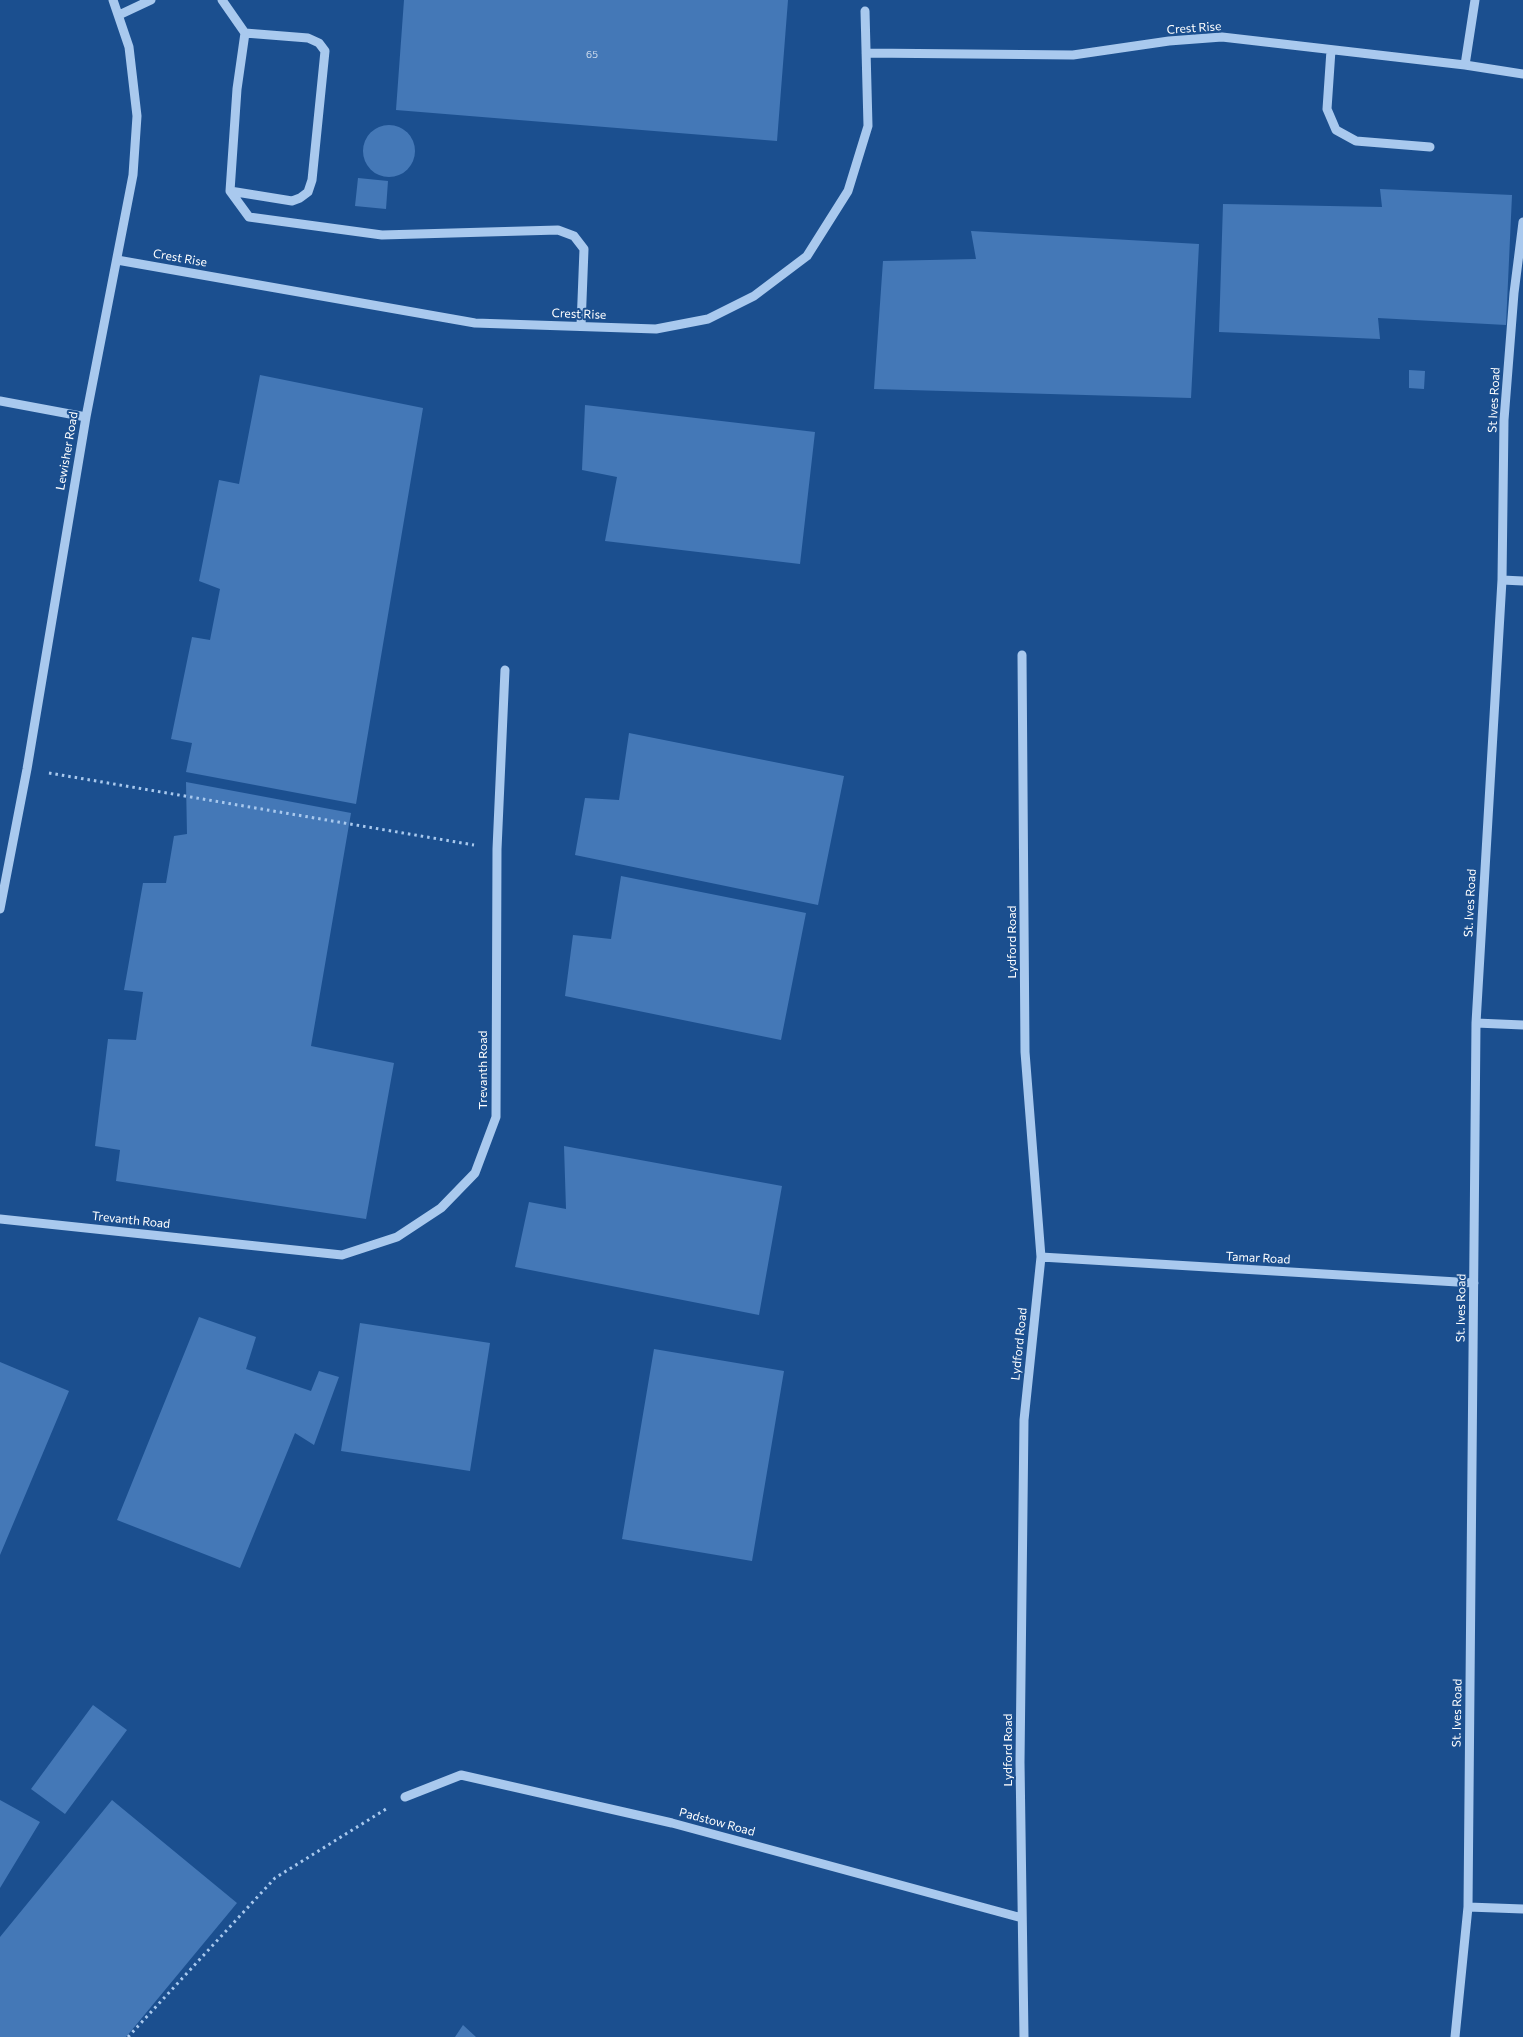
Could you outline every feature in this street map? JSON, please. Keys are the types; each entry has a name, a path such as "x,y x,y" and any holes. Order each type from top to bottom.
{"street":[{"name":"Lewisher Road","path":"0,909 26,769 86,417 133,175 137,116 129,47 112,0"},
{"path":"119,15 150,0"},
{"path":"222,0 245,33 237,89 230,191 249,217 382,235 558,230 574,236 584,250 580,326"},
{"path":"1465,65 1475,0"},
{"name":"Crest Rise","path":"117,260 475,323 656,329 708,319 754,296 807,256 848,191 868,126 865,11"},
{"path":"230,191 292,200 300,198 308,192 312,180 325,51 319,43 308,38 245,33"},
{"name":"Crest Rise","path":"866,53 1073,55 1169,41 1222,37 1465,65 1523,74"},
{"path":"1332,50 1327,109 1336,130 1356,141 1430,147"},
{"name":"St Ives Road","path":"1502,580 1504,420 1514,293 1523,222"},
{"path":"0,401 86,417"},
{"path":"1502,580 1523,580"},
{"name":"St. Ives Road","path":"1455,2037 1468,1907 1476,1023 1502,580"},
{"name":"Lydford Road","path":"1022,655 1025,1052 1041,1257 1024,1420 1020,1762 1022,2036"},
{"name":"Trevanth Road","path":"0,1218 342,1255 397,1237 441,1208 474,1173 496,1117 497,849 505,670"},
{"path":"1476,1023 1523,1025"},
{"name":"Tamar Road","path":"1041,1257 1474,1283"},
{"name":"Padstow Road","path":"405,1797 461,1775 672,1823 1022,1918"},
{"path":"1468,1907 1523,1909"}],"path":[{"path":"26,769 497,849"},
{"path":"128,2037 274,1878 405,1797"}],"building":[{"path":"404,0 788,0 777,141 396,110"},
{"path":"384,125 394,125 408,132 415,146 415,156 408,170 394,177 384,177 374,173 367,166 363,156 363,146 367,136 374,129"},
{"path":"358,178 388,181 386,209 355,206"},
{"path":"1380,189 1512,195 1506,325 1378,318 1380,339 1219,332 1223,204 1382,207"},
{"path":"971,231 1199,244 1191,398 874,389 883,261 976,259"},
{"path":"1409,370 1425,371 1424,389 1409,388"},
{"path":"260,375 423,408 356,804 186,772 192,743 171,739 192,637 210,640 220,589 199,581 219,480 239,484"},
{"path":"585,405 815,432 800,564 605,541 617,477 582,470"},
{"path":"629,733 844,776 818,905 575,855 585,798 619,800"},
{"path":"186,782 351,813 311,1046 394,1063 366,1219 116,1181 120,1150 95,1146 108,1039 136,1040 143,992 124,990 143,883 166,883 174,836 187,834"},
{"path":"621,876 806,913 781,1040 565,996 573,935 611,939"},
{"path":"564,1146 782,1186 759,1315 515,1267 529,1202 566,1209"},
{"path":"199,1317 256,1337 246,1369 311,1391 319,1371 339,1377 314,1445 295,1433 240,1568 117,1520"},
{"path":"360,1323 490,1343 470,1471 341,1451"},
{"path":"654,1349 784,1371 752,1561 622,1539"},
{"path":"0,1362 69,1391 0,1555"},
{"path":"93,1705 127,1730 65,1814 31,1789"},
{"path":"0,1800 40,1822 0,1888"},
{"path":"112,1800 237,1903 126,2037 0,2037 0,1937"},
{"path":"463,2025 476,2037 455,2037"}]}
